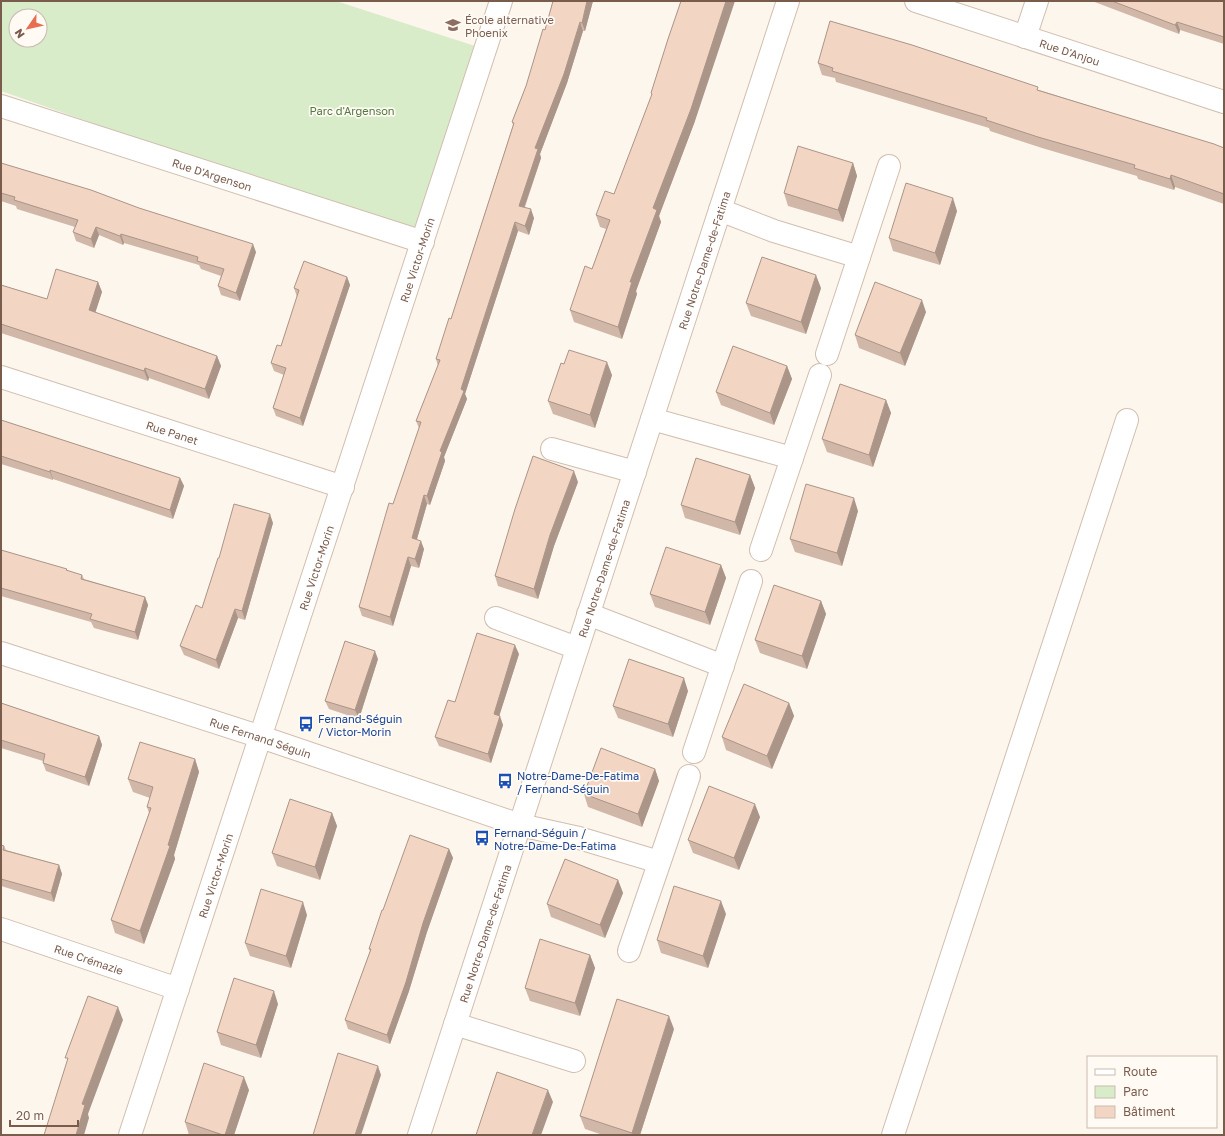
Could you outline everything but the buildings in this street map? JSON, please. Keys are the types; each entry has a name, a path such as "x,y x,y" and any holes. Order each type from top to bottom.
{"street":[{"name":"Rue Victor-Morin","path":"130,1135 501,1"},
{"name":"Rue Notre-Dame-de-Fatima","path":"419,1135 788,1"},
{"name":"Rue D'Anjou","path":"916,1 1224,102"},
{"path":"1025,37 1037,1"},
{"name":"Rue D'Argenson","path":"1,106 423,242"},
{"path":"827,354 889,166"},
{"path":"720,210 774,231 859,256"},
{"path":"761,550 820,375"},
{"name":"Rue Panet","path":"1,377 343,487"},
{"path":"652,419 792,458"},
{"path":"893,1135 1127,420"},
{"path":"552,449 635,472"},
{"path":"694,752 751,581"},
{"path":"588,614 723,666"},
{"path":"496,618 577,648"},
{"name":"Rue Fernand Séguin","path":"1,652 261,737 520,825 579,838 658,862"},
{"path":"629,951 658,862 689,776"},
{"name":"Rue Crémazie","path":"1,929 178,989"},
{"path":"455,1024 574,1062"}],"green space":[{"name":"Parc d'Argenson","path":"1,1 336,1 475,46 421,238 1,91"}],"place":[{"name":"École alternative Phoenix","path":"453,25"},
{"name":"Fernand-Séguin / Victor-Morin","path":"306,724"},
{"name":"Notre-Dame-De-Fatima / Fernand-Séguin","path":"505,781"},
{"name":"Fernand-Séguin / Notre-Dame-De-Fatima","path":"482,838"}]}
